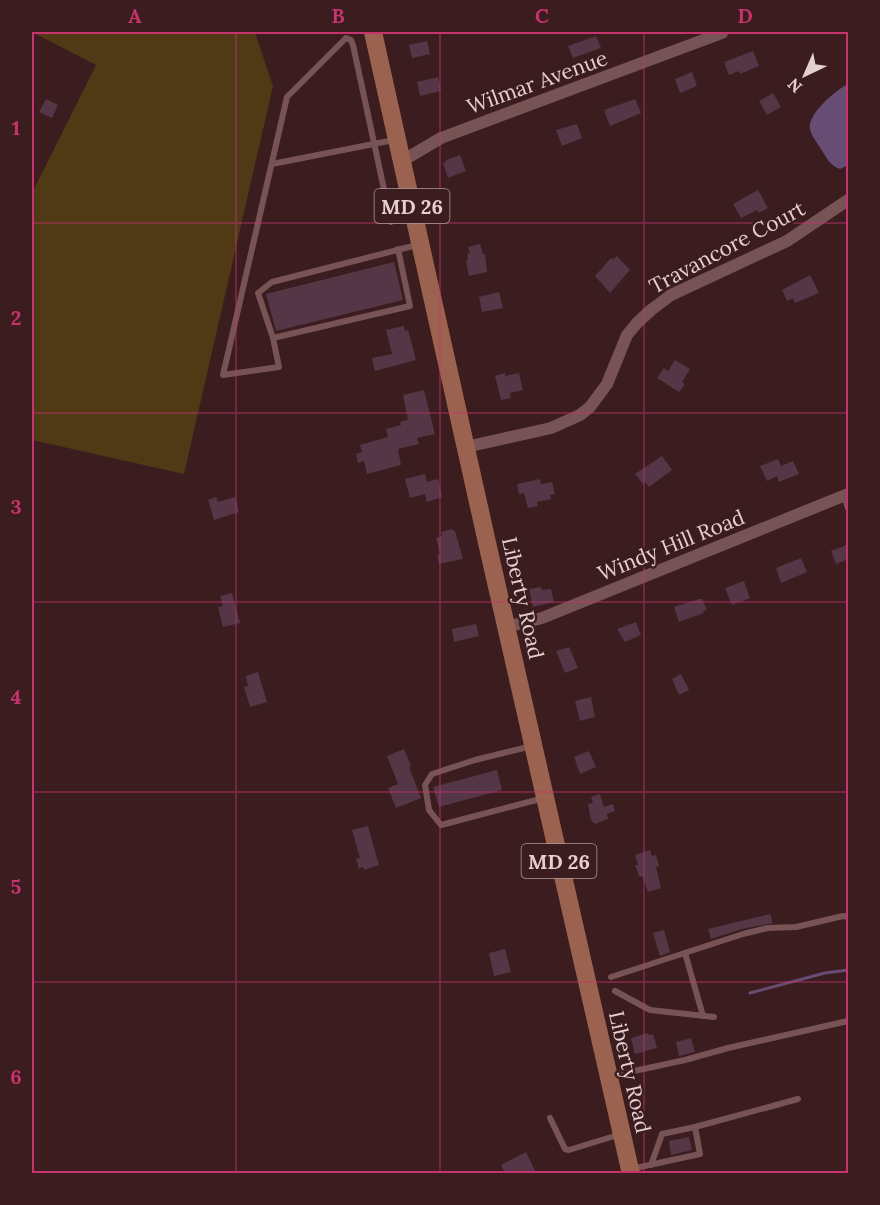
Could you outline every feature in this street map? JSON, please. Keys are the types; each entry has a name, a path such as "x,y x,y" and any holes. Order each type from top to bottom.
{"main road":[{"name":"Liberty Road","path":"373,32 465,447 631,1171"}],"street":[{"name":"Wilmar Avenue","path":"402,161 441,138 722,33"},
{"name":"Travancore Court","path":"465,447 551,428 580,415 590,407 607,384 627,335 636,323 651,310 671,295 787,241 849,200"},
{"name":"Windy Hill Road","path":"506,627 542,618 847,499"}],"lane":[{"path":"258,293 273,338 279,367 223,375 287,98 346,38 351,40 353,45 391,222"},
{"path":"272,164 397,139"},
{"path":"258,293 272,282 420,244"},
{"path":"273,338 410,306 398,249"},
{"path":"244,289 258,293"},
{"path":"533,746 475,760 432,774 426,785 429,810 441,825 545,797"},
{"path":"611,977 768,928 796,927 843,916 849,917"},
{"path":"685,953 703,1016"},
{"path":"615,992 650,1010 714,1017"},
{"path":"608,1077 849,1021"},
{"path":"651,1165 662,1134 798,1099"},
{"path":"550,1118 565,1149 569,1150 621,1133"},
{"path":"631,1171 700,1154 695,1127"}],"shaded area":[{"path":"32,32 255,32 273,86 184,474 32,440 32,193 96,65"},
{"path":"848,84 848,165 840,169 827,158 812,134 810,123 823,103"}],"building":[{"path":"596,36 601,48 573,58 568,46"},
{"path":"427,41 430,54 412,58 409,45"},
{"path":"753,51 759,66 740,74 739,71 729,75 724,62"},
{"path":"692,72 697,86 680,93 675,79"},
{"path":"438,77 441,91 420,96 417,82"},
{"path":"773,93 781,107 767,115 759,101"},
{"path":"46,99 58,105 52,118 39,112"},
{"path":"635,99 641,113 610,126 604,110"},
{"path":"577,124 582,138 562,146 556,130"},
{"path":"460,155 466,171 448,178 443,163"},
{"path":"758,190 768,208 759,213 757,210 741,218 733,204"},
{"path":"480,244 485,254 487,272 469,276 466,261 468,260 467,254 470,253 468,247"},
{"path":"617,256 630,270 610,293 595,276 611,258 613,260"},
{"path":"394,262 403,300 276,331 266,294"},
{"path":"810,275 819,293 795,303 793,298 787,301 782,290"},
{"path":"499,292 503,308 482,312 479,297"},
{"path":"404,326 405,331 408,330 416,360 375,371 372,358 392,354 386,330"},
{"path":"675,360 690,369 682,382 685,384 679,392 657,378 664,368 668,371"},
{"path":"505,373 505,376 519,373 523,390 510,393 511,398 501,400 495,376"},
{"path":"424,390 435,434 417,438 419,444 398,449 401,465 367,474 364,461 358,463 356,454 362,452 360,445 388,437 386,429 401,425 400,422 408,420 403,395"},
{"path":"662,456 672,470 649,487 645,482 643,484 635,474"},
{"path":"778,459 781,466 793,461 799,474 779,482 777,476 767,481 760,466"},
{"path":"425,474 427,482 438,479 442,497 427,502 425,494 410,498 405,479"},
{"path":"540,479 541,484 552,482 555,494 550,495 551,499 537,502 538,506 528,508 524,493 519,494 517,484"},
{"path":"216,497 218,502 235,497 239,512 214,520 208,500"},
{"path":"452,529 455,531 463,559 439,564 437,555 440,554 436,538 442,536 441,532"},
{"path":"849,544 849,559 836,564 831,551"},
{"path":"801,558 807,572 781,583 776,568"},
{"path":"744,581 750,598 732,605 725,588"},
{"path":"541,587 541,590 551,589 554,602 533,607 529,589"},
{"path":"232,593 240,623 223,627 218,607 223,606 220,596"},
{"path":"702,599 707,610 679,622 674,607"},
{"path":"636,622 641,635 625,642 617,629"},
{"path":"476,624 479,636 454,642 452,629"},
{"path":"569,647 578,668 565,673 556,651"},
{"path":"258,672 267,702 250,707 244,687 248,686 246,676"},
{"path":"681,674 689,690 679,695 672,679"},
{"path":"591,697 595,717 580,721 575,701"},
{"path":"404,749 421,798 396,808 388,788 398,784 387,756"},
{"path":"589,751 596,767 580,774 574,757"},
{"path":"497,770 502,790 439,807 433,787"},
{"path":"600,794 604,807 613,804 615,811 607,814 608,819 595,824 591,820 588,804 593,803 591,797"},
{"path":"368,826 379,865 364,870 363,867 359,869 356,859 360,858 352,830"},
{"path":"650,850 652,856 656,855 661,888 648,892 643,877 639,876 635,865 638,865 635,855"},
{"path":"770,914 773,923 742,929 711,939 708,929"},
{"path":"664,930 670,952 660,956 653,933"},
{"path":"505,949 511,972 494,976 489,953"},
{"path":"648,1033 653,1034 657,1048 635,1054 631,1038"},
{"path":"691,1038 695,1052 679,1056 676,1042"},
{"path":"689,1137 692,1150 671,1155 669,1141"},
{"path":"526,1152 536,1173 505,1173 501,1165"}],"waterway":[{"path":"750,993 825,973 848,970"}]}
